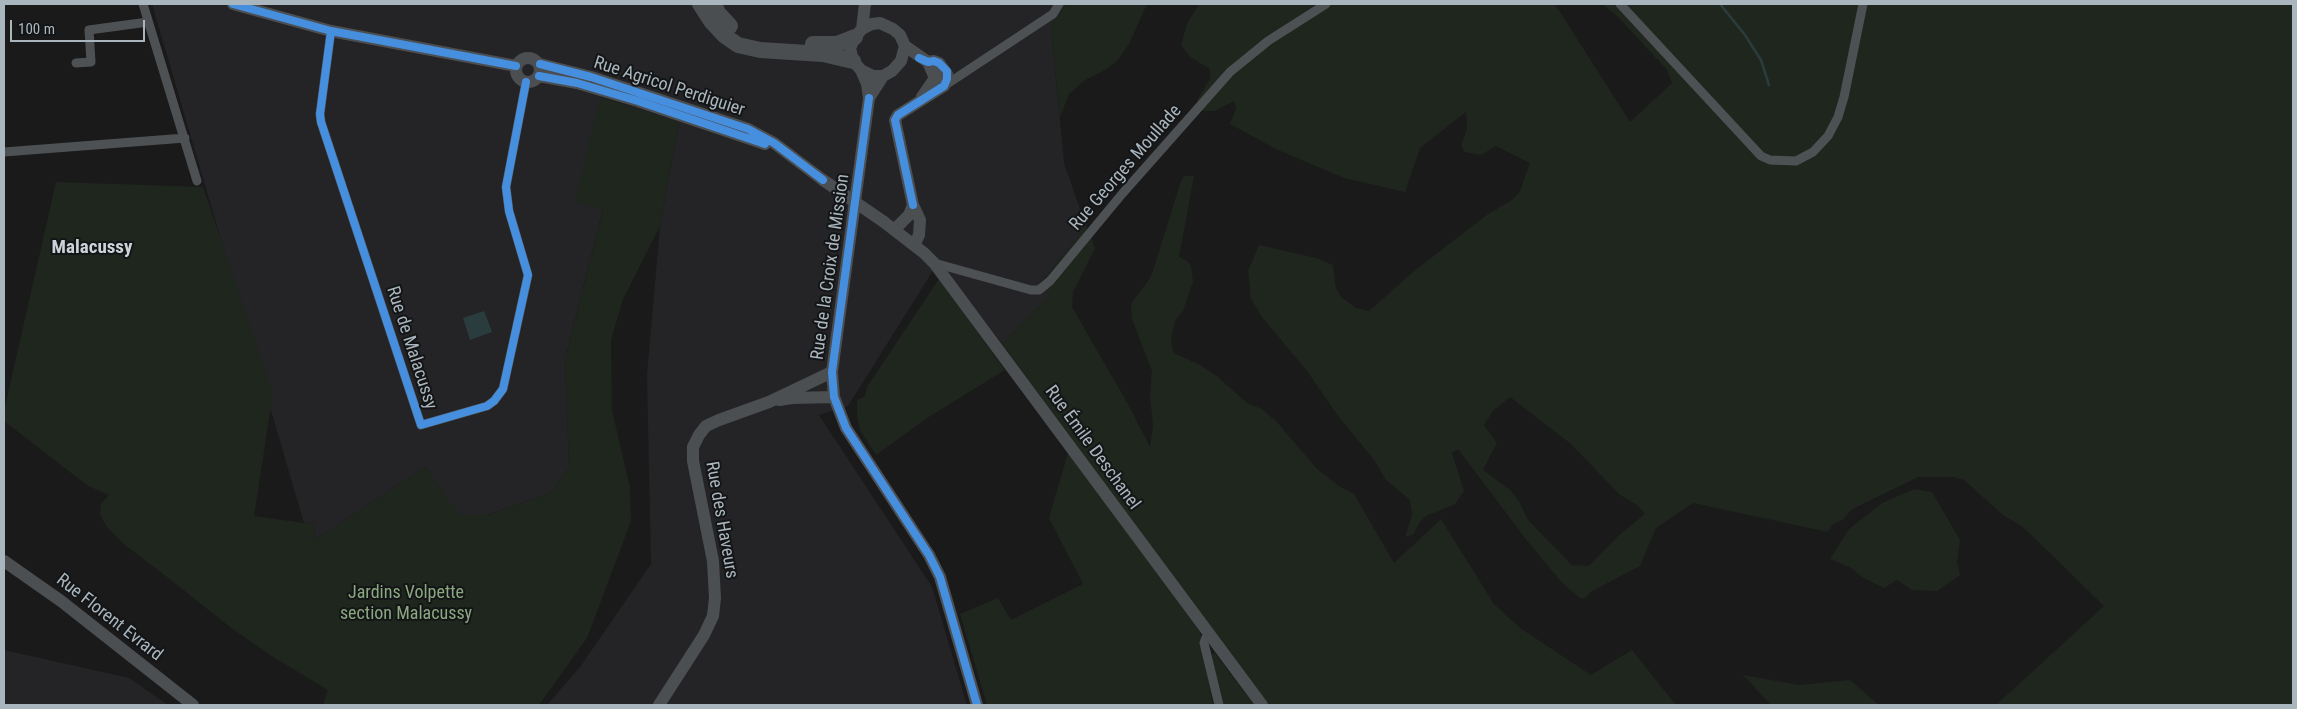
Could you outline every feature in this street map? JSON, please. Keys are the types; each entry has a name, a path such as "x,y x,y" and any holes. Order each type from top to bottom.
{"highway":[{"path":"700,4 724,36 738,45 760,50 823,54 857,66"},
{"path":"714,4 718,13 728,25 739,34 753,39 824,45 837,44 858,33"}],"main road":[{"name":"Rue Agricol Perdiguier","path":"233,4 330,31 516,66 520,60 526,57 534,58 539,70 590,76 748,129 784,150 823,180 884,222"},
{"path":"865,5 858,33 850,48 867,84 869,98"},
{"path":"865,5 880,23 893,28 900,35 904,46 901,62 892,71 883,76 869,98"},
{"path":"858,33 880,23"},
{"path":"904,46 924,60 935,78 918,102"},
{"path":"901,62 934,61 939,63 946,71 947,79 944,86 898,115 895,120 913,205 920,220 919,235 914,245"},
{"path":"516,66 516,73 520,79 526,82 532,82 539,70"},
{"path":"857,66 873,76 883,76"},
{"name":"Rue de la Croix de Mission","path":"869,98 832,372 834,397 846,428 929,555 940,577 977,705"},
{"path":"894,230 909,215 913,205"},
{"name":"Rue Émile Deschanel","path":"884,222 934,263 1262,705"},
{"name":"Rue des Haveurs","path":"659,705 704,636 713,616 715,598 713,561 693,461 693,447 706,426 769,402 832,372"},
{"name":"Rue des Haveurs","path":"769,402 792,398 834,397"},
{"name":"Rue Florent Evrard","path":"4,561 61,601 192,705"}],"street":[{"path":"143,4 198,181"},
{"path":"944,86 1052,14 1060,4"},
{"name":"Rue Georges Moullade","path":"934,263 1031,290 1039,290 1050,281 1122,194 1230,72 1268,41 1326,4"},
{"path":"1620,4 1761,156 1770,160 1796,161 1813,152 1823,142 1838,118 1863,4"},
{"path":"76,63 91,62 89,30 148,22"},
{"name":"Rue de Malacussy","path":"330,31 320,114 421,425 487,406 494,401 503,389 528,275 509,211 506,188 526,82"},
{"path":"4,152 185,138"},
{"path":"1208,632 1204,643 1219,705"}],"shaded area":[{"path":"152,4 1066,4 1051,26 1064,163 1086,226 1039,285 1050,295 1002,344 939,261 848,406 819,415 932,587 967,705 547,705 580,667 651,564 647,375 660,226 679,123 601,97 576,202 603,208 565,359 569,467 551,493 487,515 459,515 425,467 315,540 314,522 304,523"},
{"path":"484,311 492,332 470,340 463,318"},
{"path":"4,650 129,678 168,705 4,705"}],"green space":[{"path":"1066,4 1147,4 1129,44 1117,61 1105,70 1085,80 1069,94 1060,117 1051,26"},
{"path":"1199,4 1555,4 1630,122 1672,83 1667,70 1618,17 1602,4 2293,4 2293,705 1996,705 2104,606 2023,527 2003,515 1964,480 1954,477 1918,477 1851,510 1844,519 1832,525 1828,532 1693,503 1656,528 1640,566 1592,591 1585,598 1580,598 1563,584 1528,542 1458,449 1452,453 1464,491 1455,504 1426,516 1419,523 1413,535 1405,537 1412,515 1410,500 1386,480 1375,461 1338,416 1307,371 1262,317 1251,299 1248,271 1259,245 1316,258 1333,265 1336,288 1341,297 1356,308 1369,311 1414,271 1488,214 1512,200 1520,191 1530,163 1496,146 1481,155 1464,152 1461,145 1467,129 1466,112 1420,148 1405,192 1344,178 1276,149 1230,124 1236,109 1234,101 1215,111 1203,111 1197,100 1210,79 1210,69 1190,57 1181,45 1187,24","holes":["1510,397 1571,444 1620,495 1637,505 1645,514 1618,536 1589,566 1572,565 1528,520 1519,501 1510,490 1483,470 1497,443 1484,425 1493,411"]},
{"name":"Jardins Volpette section Malacussy","path":"600,97 679,122 660,226 623,299 611,340 612,410 630,488 631,521 587,638 539,705 323,705 328,690 270,655 230,627 125,545 106,526 100,514 101,504 109,495 88,486 4,421 4,411 56,182 203,187 273,393 254,516 304,523 314,522 315,540 425,467 460,515 487,515 551,493 569,467 565,360 603,209 575,202"},
{"path":"1184,176 1194,176 1179,257 1187,261 1191,266 1193,282 1183,311 1176,319 1173,329 1171,342 1174,353 1200,365 1218,377 1247,403 1262,409 1277,422 1316,468 1339,486 1354,494 1394,563 1441,519 1494,604 1520,628 1591,675 1632,650 1676,705 1268,705 1002,344 1050,295 1039,285 1086,226 1095,248 1073,292 1072,307 1128,404 1150,447 1153,426 1150,395 1152,371 1132,319 1131,304 1150,278"},
{"path":"939,279 1005,370 927,418 876,455 860,430 857,416 857,400 865,396 867,387"},
{"path":"1068,453 1200,631 1213,705 987,705 960,614 998,598 1011,620 1083,584 1049,518"},
{"path":"1914,489 1932,492 1960,540 1957,562 1960,575 1937,591 1912,590 1897,580 1884,588 1862,577 1851,568 1830,559 1849,529 1882,503"},
{"path":"1214,652 1254,705 1221,705 1212,655"},
{"path":"1743,675 1799,685 1850,680 1879,705 1771,705"}],"waterway":[{"path":"1720,4 1745,35 1761,60 1769,85"}],"cycle path":[{"path":"233,4 331,31 516,66"},
{"path":"331,31 320,114 321,122 421,425 487,406 494,401 503,389 528,275 509,211 506,187 526,82"},
{"path":"913,205 895,120 898,115 944,86 947,79 947,71 939,63 934,61 928,62 919,58"},
{"path":"540,64 591,77 748,129 774,143 823,180"},
{"path":"539,76 577,83 638,101 765,144"},
{"path":"869,98 832,372 834,397 846,428 929,555 940,577 977,705"}],"district":[{"name":"Malacussy","path":"92,248"}]}
